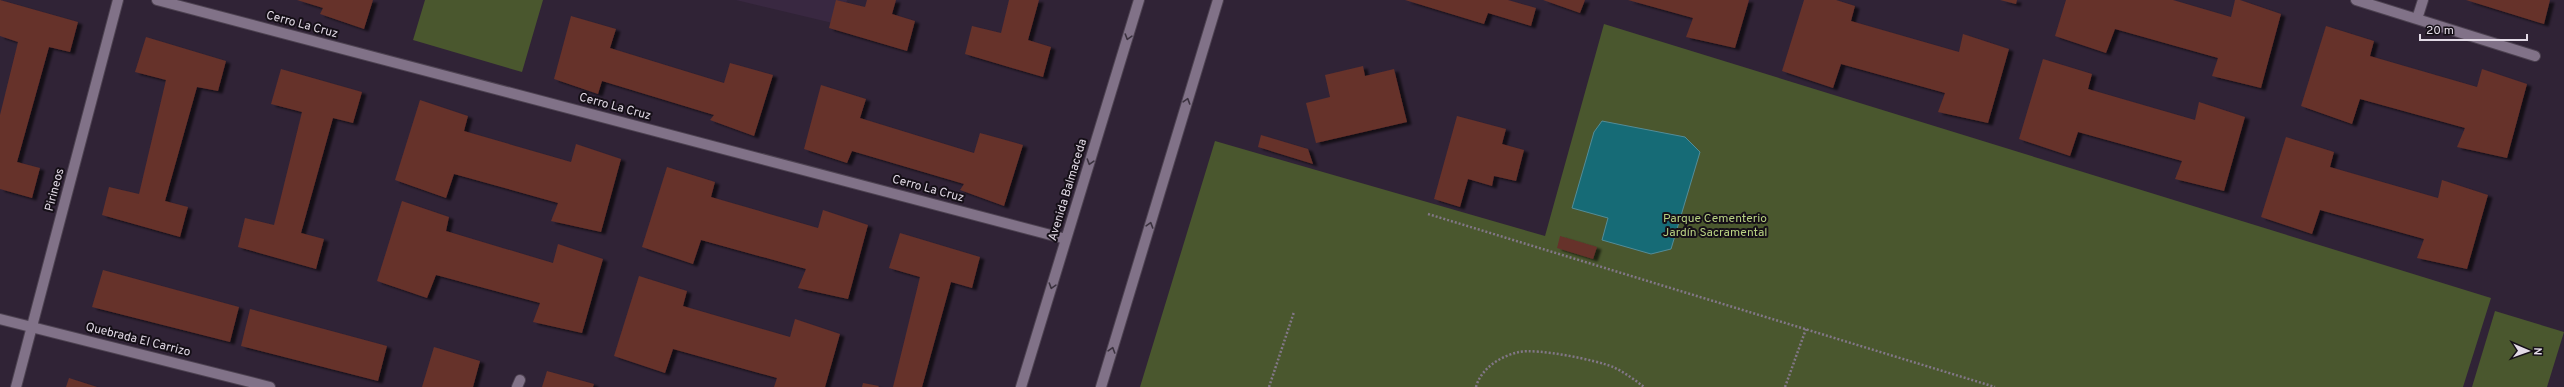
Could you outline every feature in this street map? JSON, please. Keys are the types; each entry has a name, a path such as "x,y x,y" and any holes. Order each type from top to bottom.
{"street":[{"name":"Pirineos","path":"16,387 118,0"},
{"name":"Cerro La Cruz","path":"157,0 1066,239"},
{"name":"Avenida Balmaceda","path":"1021,387 1139,0"},
{"path":"1101,387 1218,0"},
{"path":"2356,0 2535,56"},
{"path":"2417,19 2422,0"},
{"name":"Quebrada El Carrizo","path":"0,319 270,387"}],"path":[{"path":"1428,214 1995,387"},
{"path":"1269,387 1294,312"},
{"path":"1785,387 1806,329"},
{"path":"1476,387 1478,381 1490,364 1520,352 1546,352 1613,367 1644,387"}],"shaded area":[{"path":"736,0 847,0 841,25"}],"green space":[{"path":"425,0 543,0 522,72 413,40"},
{"name":"Parque Cementerio Jardín Sacramental","path":"1604,24 2491,298 2463,387 1140,387 1215,141 1545,236"},
{"path":"2495,311 2564,332 2547,387 2472,387"}],"water":[{"path":"1602,121 1685,137 1700,152 1671,249 1651,254 1602,240 1608,218 1572,208 1594,132"}],"building":[{"path":"0,0 78,22 70,52 49,47 17,162 40,168 32,198 0,189 0,115 18,42 0,36"},
{"path":"297,0 373,0 364,29 320,14 323,8"},
{"path":"836,0 865,7 867,0 896,0 892,14 915,21 907,51 829,28"},
{"path":"1009,0 1039,0 1028,40 1051,47 1043,77 965,54 972,26 1001,33"},
{"path":"1405,0 1508,0 1536,8 1531,26 1488,13 1484,24"},
{"path":"1543,0 1585,0 1580,13"},
{"path":"1628,0 1749,0 1735,48 1686,37 1693,18"},
{"path":"1804,0 1836,0 1855,6 1851,21 1959,52 1963,34 2009,49 1988,123 1938,112 1945,93 1841,64 1833,88 1782,71"},
{"path":"2000,0 2017,0 2016,4"},
{"path":"2066,0 2173,0 2231,17 2235,0 2240,0 2281,14 2261,88 2212,76 2218,58 2115,29 2106,53 2055,36"},
{"path":"2466,0 2550,0 2544,24"},
{"path":"571,16 616,29 610,48 724,83 730,63 773,75 754,136 710,120 714,115 602,81 598,94 554,79"},
{"path":"2326,26 2374,41 2370,56 2477,87 2482,69 2527,84 2507,158 2457,147 2465,128 2360,99 2352,124 2301,106"},
{"path":"146,37 226,61 218,91 197,87 165,201 188,207 180,237 102,215 109,187 139,194 166,80 135,72"},
{"path":"2043,59 2092,74 2088,89 2195,120 2199,102 2245,117 2224,191 2175,179 2182,161 2078,132 2070,156 2019,139"},
{"path":"1363,66 1365,76 1394,69 1407,122 1316,143 1306,103 1330,97 1325,75"},
{"path":"281,69 362,92 353,123 333,118 301,233 324,239 316,269 238,247 245,218 274,225 302,112 271,104"},
{"path":"821,85 866,99 860,118 974,153 980,133 1023,145 1004,206 960,190 964,184 852,151 847,163 804,149"},
{"path":"420,100 468,116 464,131 571,162 576,144 621,159 601,232 551,221 558,203 454,174 446,198 395,180"},
{"path":"1457,116 1506,129 1502,144 1524,150 1516,181 1494,176 1492,186 1468,179 1460,207 1434,199"},
{"path":"1261,135 1308,149 1313,164 1258,147"},
{"path":"2286,137 2334,152 2330,167 2438,198 2442,180 2488,195 2467,269 2417,258 2424,239 2320,210 2312,234 2261,217"},
{"path":"667,167 715,182 711,197 818,228 823,210 868,225 848,299 798,288 806,269 701,240 693,264 642,247"},
{"path":"402,201 449,217 446,231 553,263 558,244 603,259 582,333 533,322 540,303 436,275 427,298 377,281"},
{"path":"900,233 980,257 972,288 951,282 922,387 893,387 920,277 889,268"},
{"path":"1560,236 1597,247 1593,259 1557,248"},
{"path":"103,270 239,307 230,342 92,307"},
{"path":"639,276 687,291 683,306 790,337 795,319 840,334 825,387 774,387 777,378 673,349 665,373 614,356"},
{"path":"250,309 387,346 378,381 241,346"},
{"path":"434,347 480,361 473,387 422,387"},
{"path":"547,371 594,384 593,387 542,387"},
{"path":"69,378 97,387 66,387"},
{"path":"863,383 879,386 862,387"}]}
